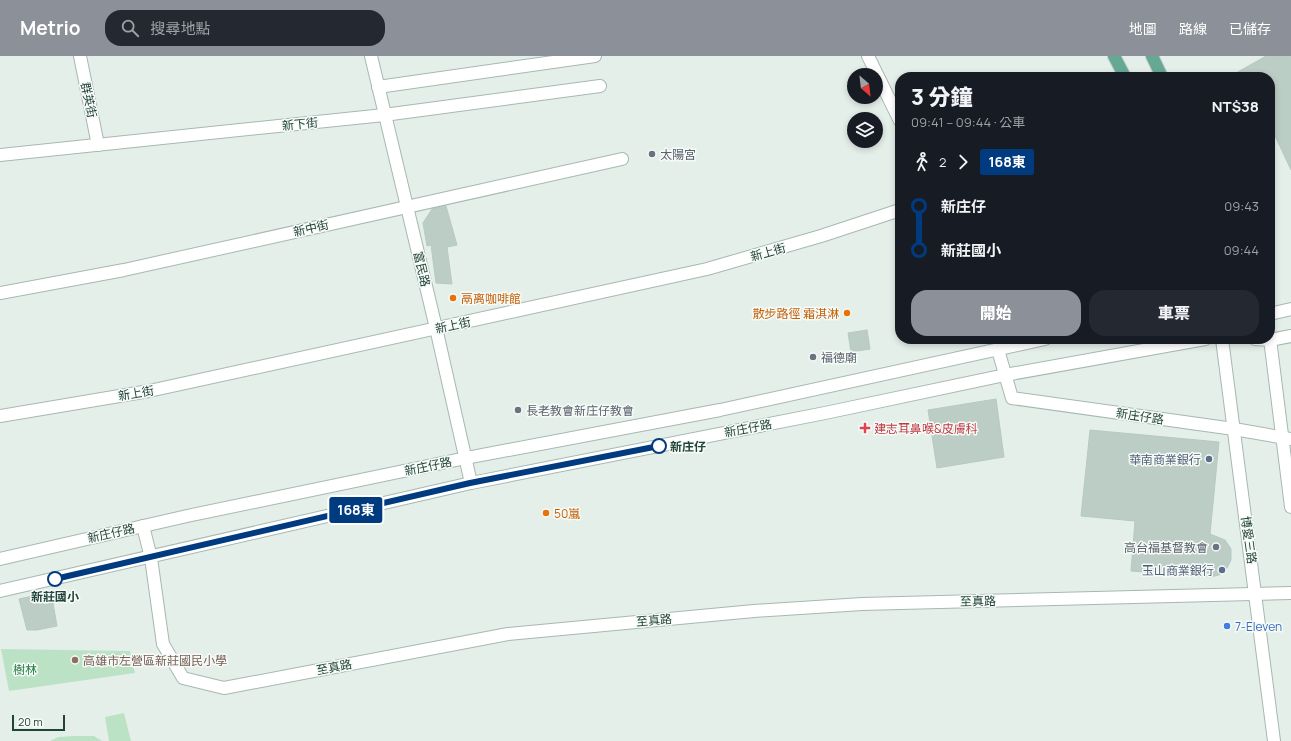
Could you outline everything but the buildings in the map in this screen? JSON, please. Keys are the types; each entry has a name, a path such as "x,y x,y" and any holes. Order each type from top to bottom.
{"main road":[{"path":"1114,56 1122,72"},
{"path":"1152,56 1160,72"}],"street":[{"name":"群英街","path":"80,56 98,145"},
{"name":"富民路","path":"371,56 384,115 408,207 466,458 470,483"},
{"path":"378,87 595,56"},
{"path":"868,56 895,111"},
{"name":"新下街","path":"0,155 384,115 600,86"},
{"name":"新中街","path":"0,293 124,270 622,159"},
{"name":"新上街","path":"0,416 149,391 707,269 821,236 895,212"},
{"path":"1275,313 1291,309"},
{"path":"1275,339 1291,336"},
{"name":"新庄仔路","path":"0,559 143,526 466,458 720,410 1024,344"},
{"name":"新庄仔路","path":"0,591 151,558 470,483 826,413 1005,375 1177,344"},
{"name":"博愛三路","path":"1223,344 1274,741"},
{"path":"1271,344 1287,439 1291,507"},
{"name":"新庄仔路","path":"998,350 1012,398 1234,429 1287,439"},
{"name":"至真路","path":"143,526 151,558 163,644 183,678 224,688 508,634 754,611 862,604 1291,593"}],"green space":[{"name":"樹林","path":"1,649 130,651 135,673 9,691"},
{"path":"124,713 131,741 109,741 105,717"},
{"path":"94,736 102,741 50,741 58,737"}],"bus line":[{"name":"168東","path":"55,579 470,483 659,446"}],"place":[{"name":"太陽宮","path":"652,154"},
{"name":"鬲离咖啡館","path":"453,298"},
{"name":"散步路徑 霜淇淋","path":"847,313"},
{"name":"福德廟","path":"813,357"},
{"name":"長老教會新庄仔教會","path":"518,410"},
{"name":"建志耳鼻喉&皮膚科","path":"865,428"},
{"name":"新庄仔","path":"659,446"},
{"name":"華南商業銀行","path":"1209,459"},
{"name":"50嵐","path":"546,513"},
{"name":"高台福基督教會","path":"1216,547"},
{"name":"玉山商業銀行","path":"1222,570"},
{"name":"新莊國小","path":"55,579"},
{"name":"7-Eleven","path":"1227,626"},
{"name":"高雄市左營區新莊國民小學","path":"75,660"}]}
